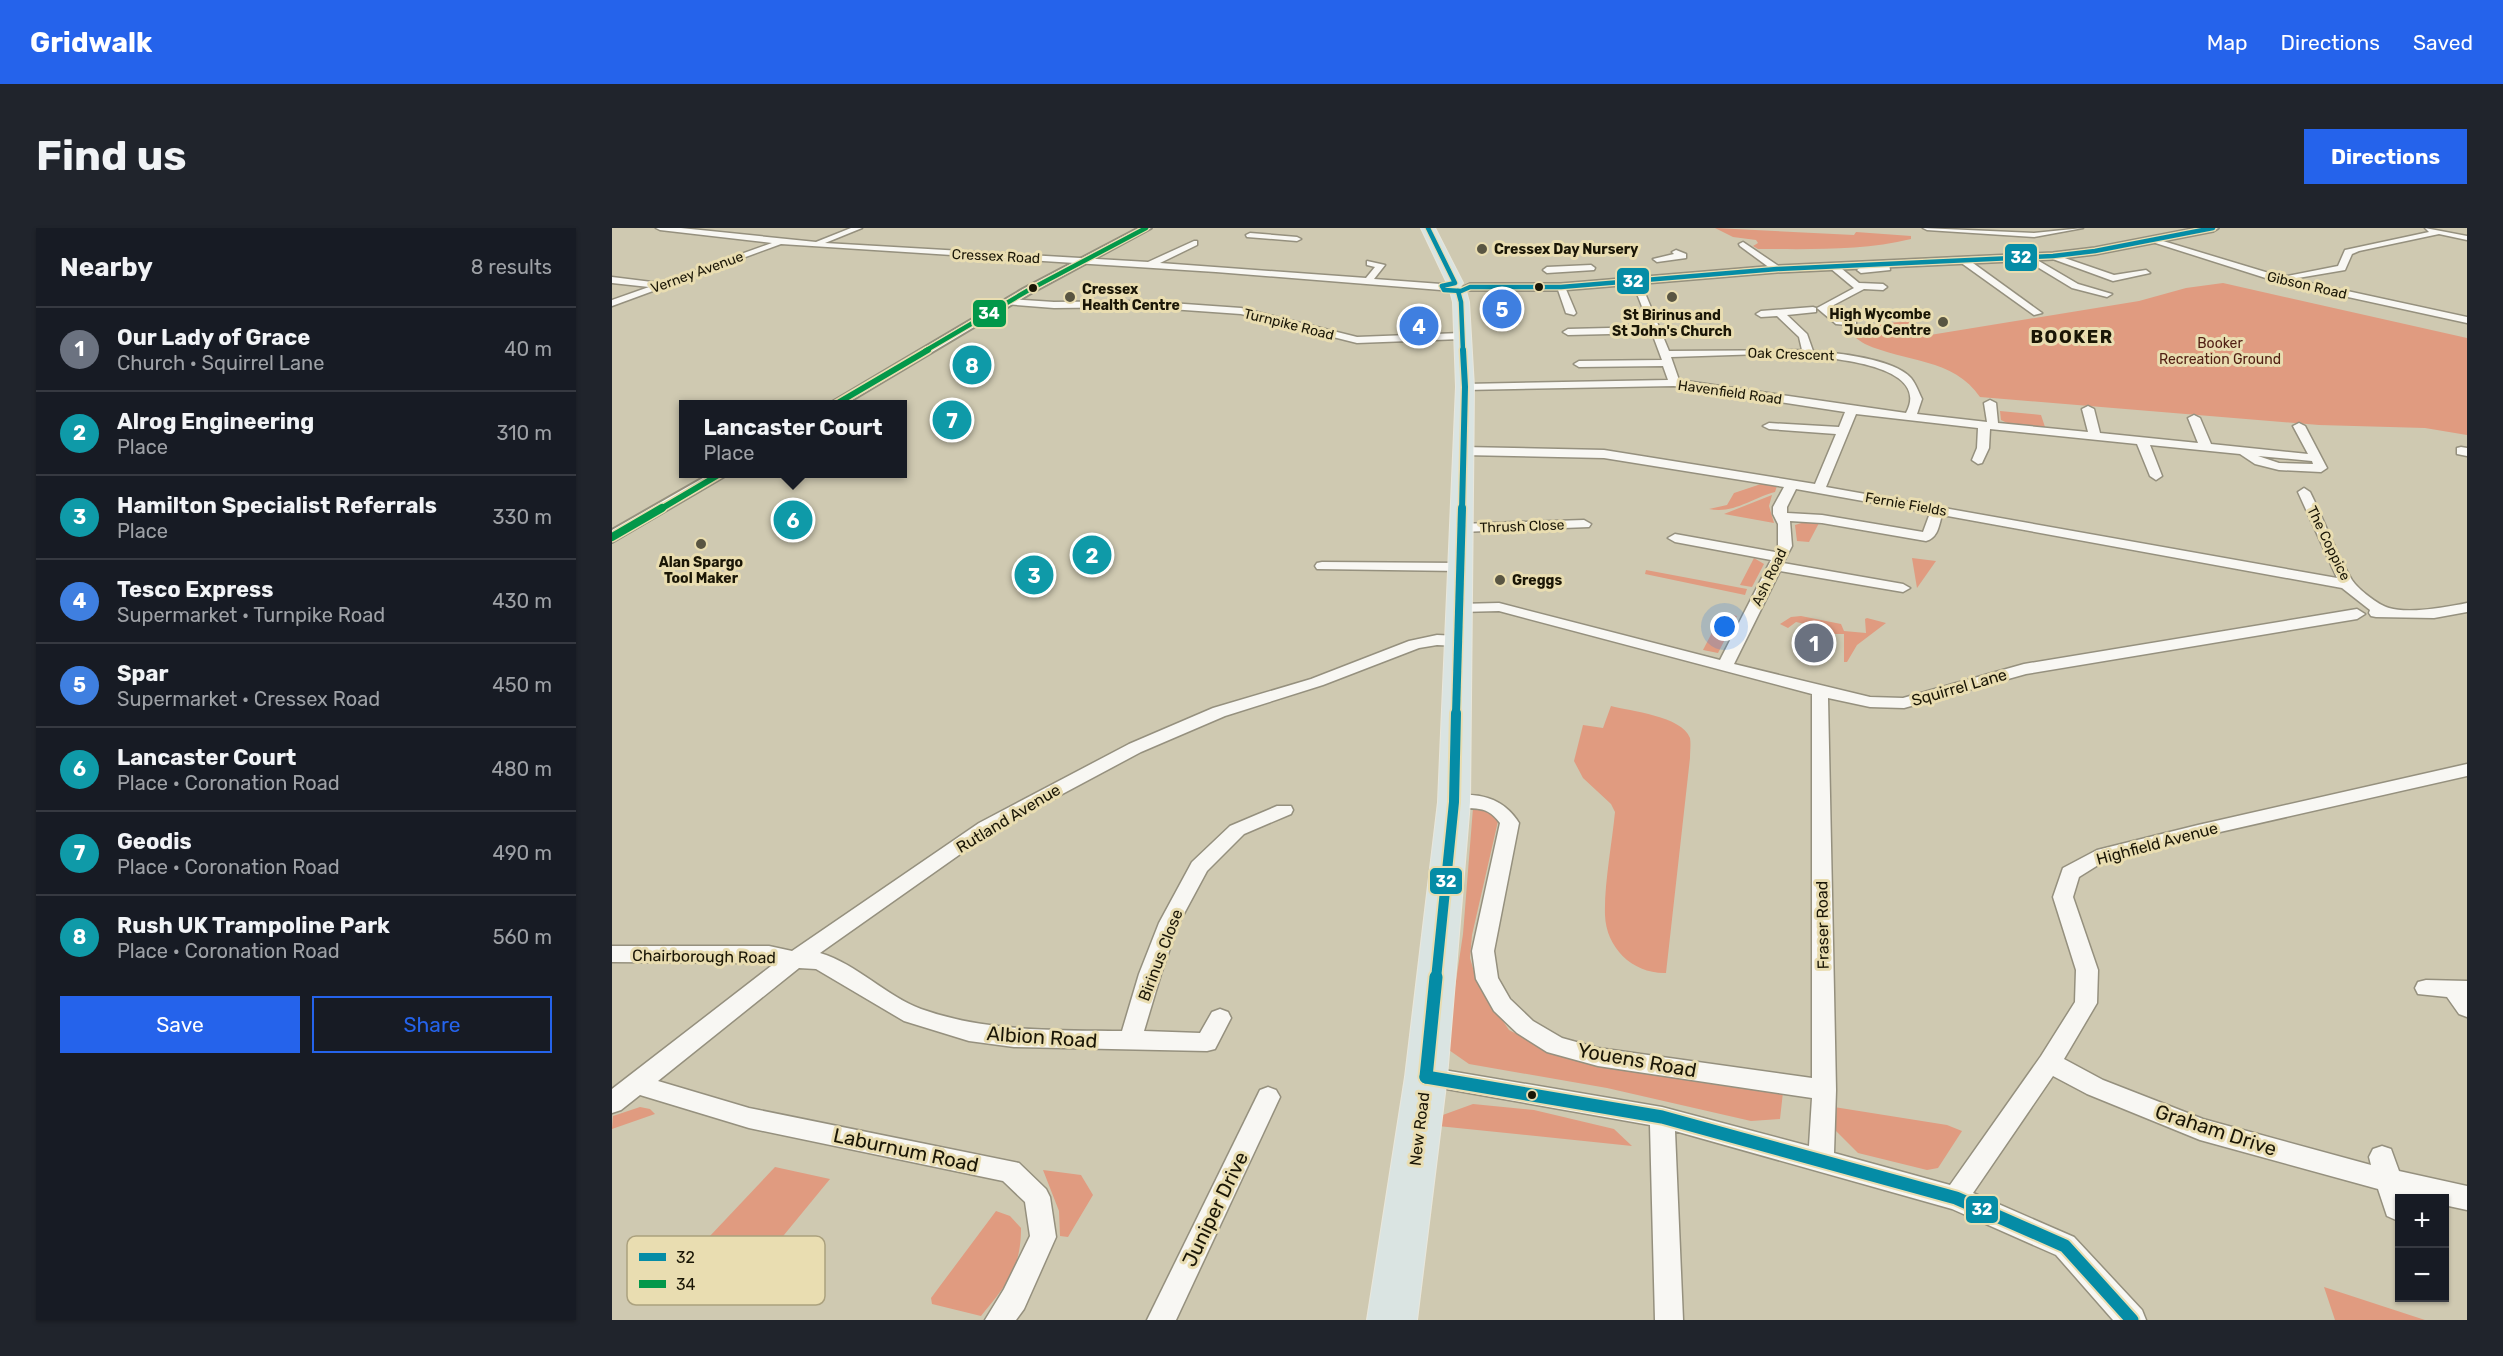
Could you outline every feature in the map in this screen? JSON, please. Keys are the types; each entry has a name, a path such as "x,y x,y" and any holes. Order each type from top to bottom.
{"highway":[{"path":"1428,228 1456,287"},
{"name":"New Road","path":"1392,1320 1426,1077 1454,802 1465,387 1461,305 1456,287"}],"street":[{"name":"Cressex Road","path":"660,228 814,245 1151,264 1456,287 1561,287 1777,269 2053,256 2213,228"},
{"path":"814,245 858,228"},
{"path":"844,400 1008,302 1146,228"},
{"path":"1927,228 2034,235 2079,228"},
{"path":"2423,228 2467,238"},
{"path":"2278,279 2342,268 2348,252 2438,232"},
{"path":"1252,238 1297,239"},
{"name":"Gibson Road","path":"2150,240 2278,279 2467,320"},
{"name":"Verney Avenue","path":"612,303 782,242"},
{"path":"1151,264 1194,243"},
{"path":"1743,244 1777,269"},
{"path":"1657,259 1675,255 1693,276"},
{"path":"2053,256 2113,278 2146,273"},
{"path":"2027,257 2074,286 2107,294"},
{"path":"1963,260 2037,314"},
{"path":"1368,281 1382,265 1370,263"},
{"path":"1547,270 1588,264 1600,284"},
{"path":"1861,270 1887,268 1885,264"},
{"path":"1833,266 1858,286 1882,287"},
{"path":"612,280 662,285"},
{"path":"1636,281 1674,383"},
{"path":"1853,324 1839,322 1822,308 1858,292 1860,289 1858,286"},
{"path":"1561,287 1571,313"},
{"name":"Turnpike Road","path":"1008,302 1054,305 1142,304 1241,311 1357,340 1461,336"},
{"path":"1761,314 1813,310"},
{"path":"1780,313 1804,336 1808,352"},
{"path":"1568,332 1655,330"},
{"name":"Oak Crescent","path":"1579,364 1808,352 1856,358 1907,378 1914,387 1917,401 1910,416"},
{"name":"Havenfield Road","path":"1465,387 1674,383 1852,410 2317,458 2299,426"},
{"path":"1978,460 1988,425 1990,403"},
{"path":"2088,409 2095,436"},
{"path":"1819,489 1852,410"},
{"path":"2194,418 2206,447"},
{"path":"1769,426 1845,431"},
{"path":"2142,441 2156,476"},
{"name":"Fernie Fields","path":"1463,451 1604,454 1792,484 2347,584"},
{"path":"612,537 713,478"},
{"name":"Ash Road","path":"1725,667 1785,546 1785,524 1781,517 1780,507 1792,484"},
{"name":"The Coppice","path":"2289,491 2311,493 2347,584 2386,613"},
{"path":"1781,517 1822,519 1926,537 1930,533 1937,510"},
{"name":"Thrush Close","path":"1460,528 1585,524"},
{"path":"1675,538 1903,588"},
{"path":"1322,566 1460,567"},
{"name":"Squirrel Lane","path":"1459,608 1498,607 1820,691 1870,702 1904,703 2024,669 2362,613 2411,614 2458,610 2467,607"},
{"name":"Rutland Avenue","path":"612,1103 795,960 986,827 1052,790 1135,748 1219,712 1317,682 1415,644 1437,640 1459,641"},
{"name":"Fraser Road","path":"1820,691 1824,1090 1821,1159"},
{"name":"Highfield Avenue","path":"1956,1198 1977,1164 2049,1063 2086,1003 2087,970 2063,897 2070,873 2097,857 2198,831 2467,770"},
{"name":"Youens Road","path":"1454,802 1488,802 1502,810 1510,823 1483,951 1487,979 1502,1005 1525,1027 1555,1045 1598,1057 1824,1090"},
{"name":"Birinus Close","path":"1130,1042 1150,974 1169,923 1198,867 1237,830 1284,810"},
{"name":"Chairborough Road","path":"612,954 769,954 795,960"},
{"name":"Albion Road","path":"795,960 820,961 912,1015 969,1032 1014,1038 1207,1042 1220,1018"},
{"path":"2426,988 2460,990 2467,1008"},
{"name":"Graham Drive","path":"2049,1063 2095,1087 2200,1129 2386,1169 2467,1198"},
{"path":"1426,1077 1662,1117 1956,1198 2065,1246 2132,1320"},
{"name":"Laburnum Road","path":"636,1084 749,1118 1010,1171 1037,1197 1043,1237 1014,1299 999,1320"},
{"name":"Juniper Drive","path":"1161,1320 1268,1097"},
{"path":"1662,1117 1669,1320"},
{"path":"2386,1169 2395,1204"}],"green space":[{"path":"1715,228 1854,235 1856,232 1911,236 1911,239 1873,246 1758,249 1753,246 1758,243 1756,240 1733,237"},
{"name":"Booker Recreation Ground","path":"2223,283 2467,338 2467,435 2425,428 2319,425 1980,397 1957,375 1942,368 1865,344 1843,327 1911,321 1930,335 2139,301 2186,288"},
{"path":"2000,411 2041,415 2045,427 2009,424 2001,420"},
{"path":"1761,484 1777,486 1775,492 1735,507 1709,509 1727,505 1734,493"},
{"path":"1772,495 1769,506 1774,523 1724,514"},
{"path":"1808,521 1819,523 1809,542 1797,541 1795,525"},
{"path":"1754,558 1764,564 1752,587 1740,585"},
{"path":"1912,558 1936,561 1917,588"},
{"path":"1646,570 1747,589 1745,595 1645,574"},
{"path":"1722,613 1737,616 1718,653 1703,650"},
{"path":"1801,616 1841,624 1844,631 1866,633 1865,619 1867,618 1886,623 1857,645 1847,662 1844,662 1844,634 1820,634 1819,627 1796,622 1788,628 1780,624 1791,617"},
{"path":"1611,706 1655,716 1677,724 1690,738 1690,758 1666,973 1643,969 1623,957 1610,938 1607,927 1606,891 1615,812 1611,804 1583,778 1574,761 1583,725 1603,728"},
{"path":"1490,807 1498,821 1472,935 1470,958 1477,982 1509,1030 1540,1046 1783,1092 1780,1119 1751,1121 1607,1088 1469,1064 1446,1048 1463,934 1473,808"},
{"path":"1473,1104 1534,1110 1614,1129 1632,1146 1438,1126 1440,1116"},
{"path":"640,1107 650,1109 655,1114 612,1129 613,1116"},
{"path":"1834,1107 1947,1125 1962,1131 1938,1168 1927,1170 1858,1153 1830,1125"},
{"path":"775,1167 830,1179 783,1236 710,1236"},
{"path":"1043,1170 1081,1175 1093,1195 1068,1237 1060,1236 1059,1211"},
{"path":"996,1211 1010,1216 1021,1228 1015,1266 1005,1286 981,1316 932,1304 931,1298"},
{"path":"2324,1287 2425,1320 2335,1320"}],"transit line":[{"name":"34","path":"843,400 1027,291 1146,228"},
{"name":"32","path":"1428,228 1455,283 1442,286"},
{"name":"32","path":"1442,286 1444,290 1461,291 1470,287 1561,287 1777,269 2053,256 2095,251 2213,228"},
{"name":"32","path":"1426,1077 1454,802 1465,387 1461,302 1458,291"},
{"name":"34","path":"612,537 713,478"},
{"name":"32","path":"1426,1077 1662,1117 1956,1198 2065,1246 2132,1320"}],"place":[{"name":"Cressex Day Nursery","path":"1482,249"},
{"name":"Cressex Health Centre","path":"1070,297"},
{"name":"St Birinus and St John's Church","path":"1672,297"},
{"name":"Spar","path":"1502,309"},
{"name":"High Wycombe Judo Centre","path":"1943,322"},
{"name":"Tesco Express","path":"1419,326"},
{"name":"Rush UK Trampoline Park","path":"972,365"},
{"name":"Geodis","path":"952,420"},
{"name":"Lancaster Court","path":"793,520"},
{"name":"Alan Spargo Tool Maker","path":"701,544"},
{"name":"Alrog Engineering","path":"1092,555"},
{"name":"Hamilton Specialist Referrals","path":"1034,575"},
{"name":"Greggs","path":"1500,580"},
{"name":"Our Lady of Grace","path":"1814,643"}],"district":[{"name":"BOOKER","path":"2072,337"}]}
